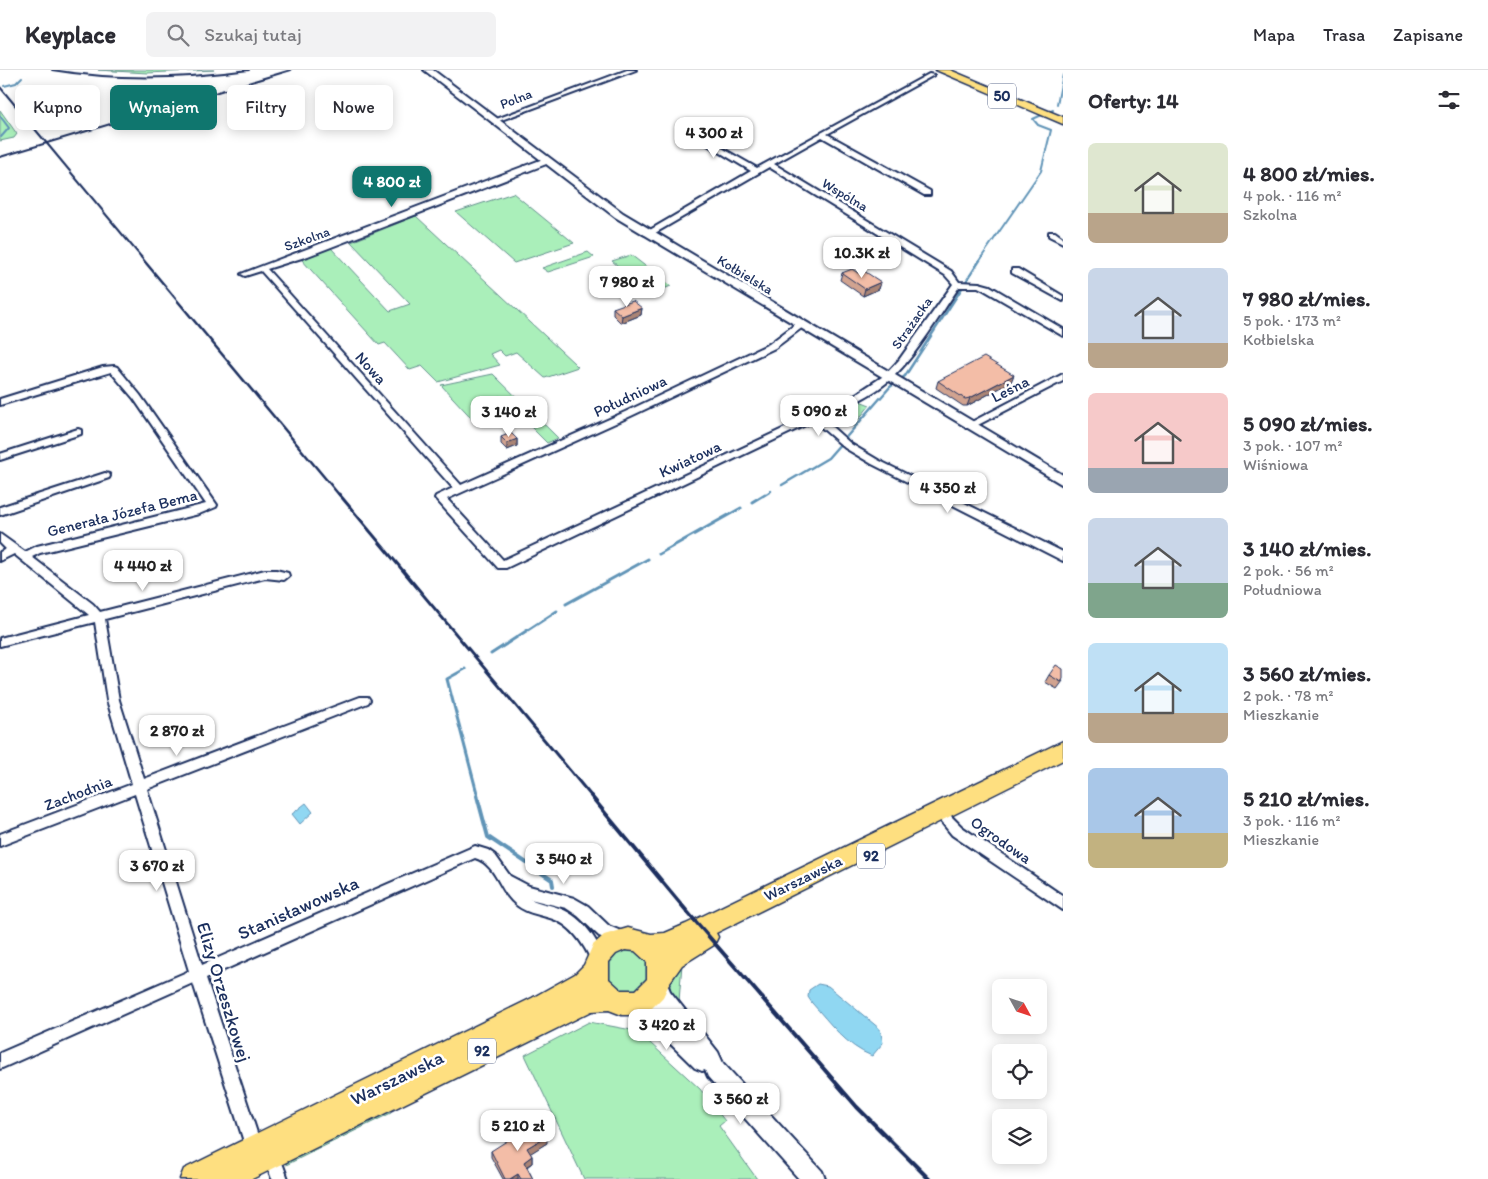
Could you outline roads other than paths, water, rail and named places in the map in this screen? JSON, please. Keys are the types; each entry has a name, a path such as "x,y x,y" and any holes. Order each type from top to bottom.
{"main road":[{"name":"50","path":"936,72 1063,121"},
{"name":"Warszawska","path":"647,946 665,944 694,932 1063,750"},
{"name":"Warszawska","path":"653,987 674,957 696,942 1063,760"},
{"name":"92","path":"597,964 605,947 623,939 633,940 647,946"},
{"path":"647,946 657,956 653,987"},
{"name":"Warszawska","path":"194,1179 272,1158 584,982 597,964"},
{"path":"597,964 598,983 612,998"},
{"name":"92","path":"612,998 621,1002 653,987"},
{"name":"Warszawska","path":"223,1179 272,1158 544,1020 591,999 612,998"}],"street":[{"name":"Kołbielska","path":"428,70 593,198 647,234 1063,481"},
{"name":"Polna","path":"494,121 633,70"},
{"path":"647,234 822,134 936,72"},
{"path":"683,128 756,171"},
{"path":"822,134 927,193"},
{"name":"Szkolna","path":"244,274 305,254 546,161"},
{"name":"Wspólna","path":"769,164 948,273 961,284 987,288 1063,333"},
{"path":"1052,234 1063,241"},
{"name":"Nowa","path":"262,268 458,488"},
{"path":"1016,272 1063,299"},
{"name":"Strażacka","path":"893,380 902,362 961,284"},
{"name":"Południowa","path":"440,498 458,488 628,414 772,346 800,325"},
{"name":"Generała Józefa Bema","path":"0,402 106,369 114,369 212,505 199,510 37,550 24,557"},
{"name":"Leśna","path":"969,426 1063,377"},
{"name":"Kwiatowa","path":"440,498 502,565 893,380"},
{"path":"815,417 844,443 924,487 1063,557"},
{"path":"0,457 78,432"},
{"path":"0,511 104,476"},
{"path":"0,538 89,607 97,617"},
{"path":"0,557 14,550"},
{"path":"0,642 265,574 284,576"},
{"name":"Elizy Orzeszkowej","path":"97,617 100,620 113,700 198,974 272,1158"},
{"name":"Zachodnia","path":"0,840 364,700"},
{"name":"Ogrodowa","path":"945,819 957,831 1063,904"},
{"name":"Stanisławowska","path":"0,1061 475,852 486,855 507,880"},
{"path":"507,880 526,892 570,902 583,911 604,931 623,939"},
{"path":"507,880 520,901 569,920 590,942 597,964"},
{"path":"653,987 705,1065 716,1070 814,1179"}],"water":[{"path":"306,803 313,812 300,824 292,814"},
{"path":"818,984 828,986 880,1029 883,1043 872,1056 846,1040 812,1003 808,997 809,990"}],"waterway":[{"path":"1057,104 1063,75"},
{"path":"4,86 16,83 22,77"},
{"path":"981,258 1041,171 1051,130 1038,125 1033,119 1053,110"},
{"path":"0,116 9,128 1,137"},
{"path":"782,485 828,458 890,387 905,376 982,257"},
{"path":"763,496 771,491"},
{"path":"752,502 765,494"},
{"path":"659,554 741,508"},
{"path":"566,604 648,559"},
{"path":"491,654 557,611"},
{"path":"465,669 447,679 478,797"},
{"path":"477,796 488,837 552,880 553,886"}],"railway":[{"path":"52,70 101,76 150,78 249,70"},
{"path":"47,143 291,70"},
{"path":"0,87 47,143"},
{"path":"0,157 47,143"},
{"path":"47,143 142,258"},
{"path":"141,257 340,496"},
{"path":"339,494 592,797"},
{"path":"591,796 690,915 857,1107 929,1179"}]}
